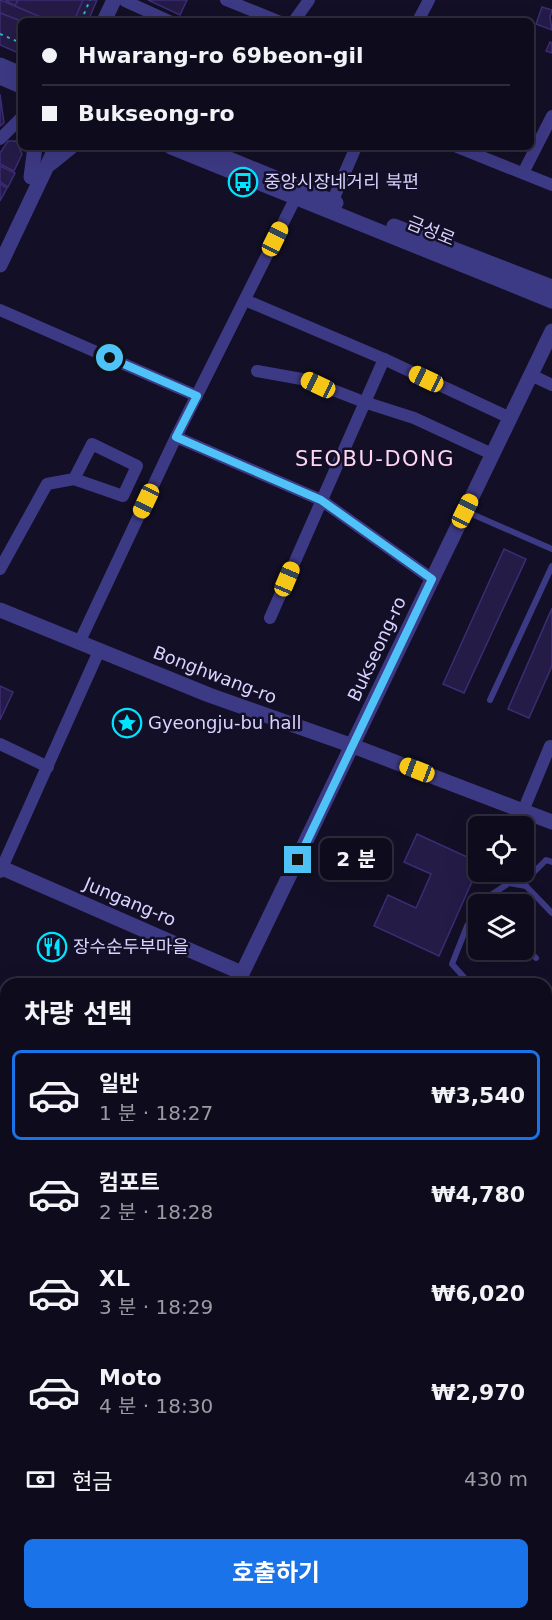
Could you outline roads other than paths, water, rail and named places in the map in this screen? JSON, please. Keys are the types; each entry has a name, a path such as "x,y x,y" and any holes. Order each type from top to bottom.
{"street":[{"path":"105,18 114,0"},
{"path":"116,18 125,0 164,18"},
{"path":"226,0 271,18"},
{"path":"296,18 309,0"},
{"path":"420,18 429,0"},
{"path":"0,65 18,77"},
{"path":"0,77 18,78"},
{"path":"523,173 552,116"},
{"path":"0,139 18,120"},
{"path":"35,150 37,175"},
{"path":"0,265 37,175 44,150"},
{"path":"0,241 37,175 54,150"},
{"path":"37,175 67,150"},
{"name":"금성로","path":"178,150 295,199 327,203 552,286"},
{"path":"207,150 327,203 354,150"},
{"path":"466,150 552,185"},
{"path":"79,643 176,437 295,199"},
{"name":"금성로","path":"327,203 552,301"},
{"path":"245,300 384,359 510,418"},
{"path":"0,310 197,396"},
{"name":"Bukseong-ro","path":"240,978 552,331"},
{"path":"270,618 384,359"},
{"path":"257,371 294,376 364,402 414,417 492,454"},
{"path":"531,375 552,385"},
{"path":"176,437 321,500 432,579"},
{"path":"0,569 47,484 74,479 123,496 137,466 92,444 74,479"},
{"name":"Bonghwang-ro","path":"0,610 209,695 353,746 552,822"},
{"name":"Jungang-ro","path":"99,651 1,869 240,978"},
{"path":"0,744 48,767"},
{"path":"523,811 550,746"}],"lane":[{"path":"465,511 552,549"},
{"path":"490,700 552,566"},
{"path":"552,862 546,860 524,882 552,913"},
{"path":"493,894 509,884 526,886"},
{"path":"465,978 452,964 468,925"}],"place":[{"name":"중앙시장네거리 북편","path":"243,182"},
{"name":"Gyeongju-bu hall","path":"127,723"},
{"name":"장수순두부마을","path":"52,947"}],"district":[{"name":"SEOBU-DONG","path":"375,459"}]}
